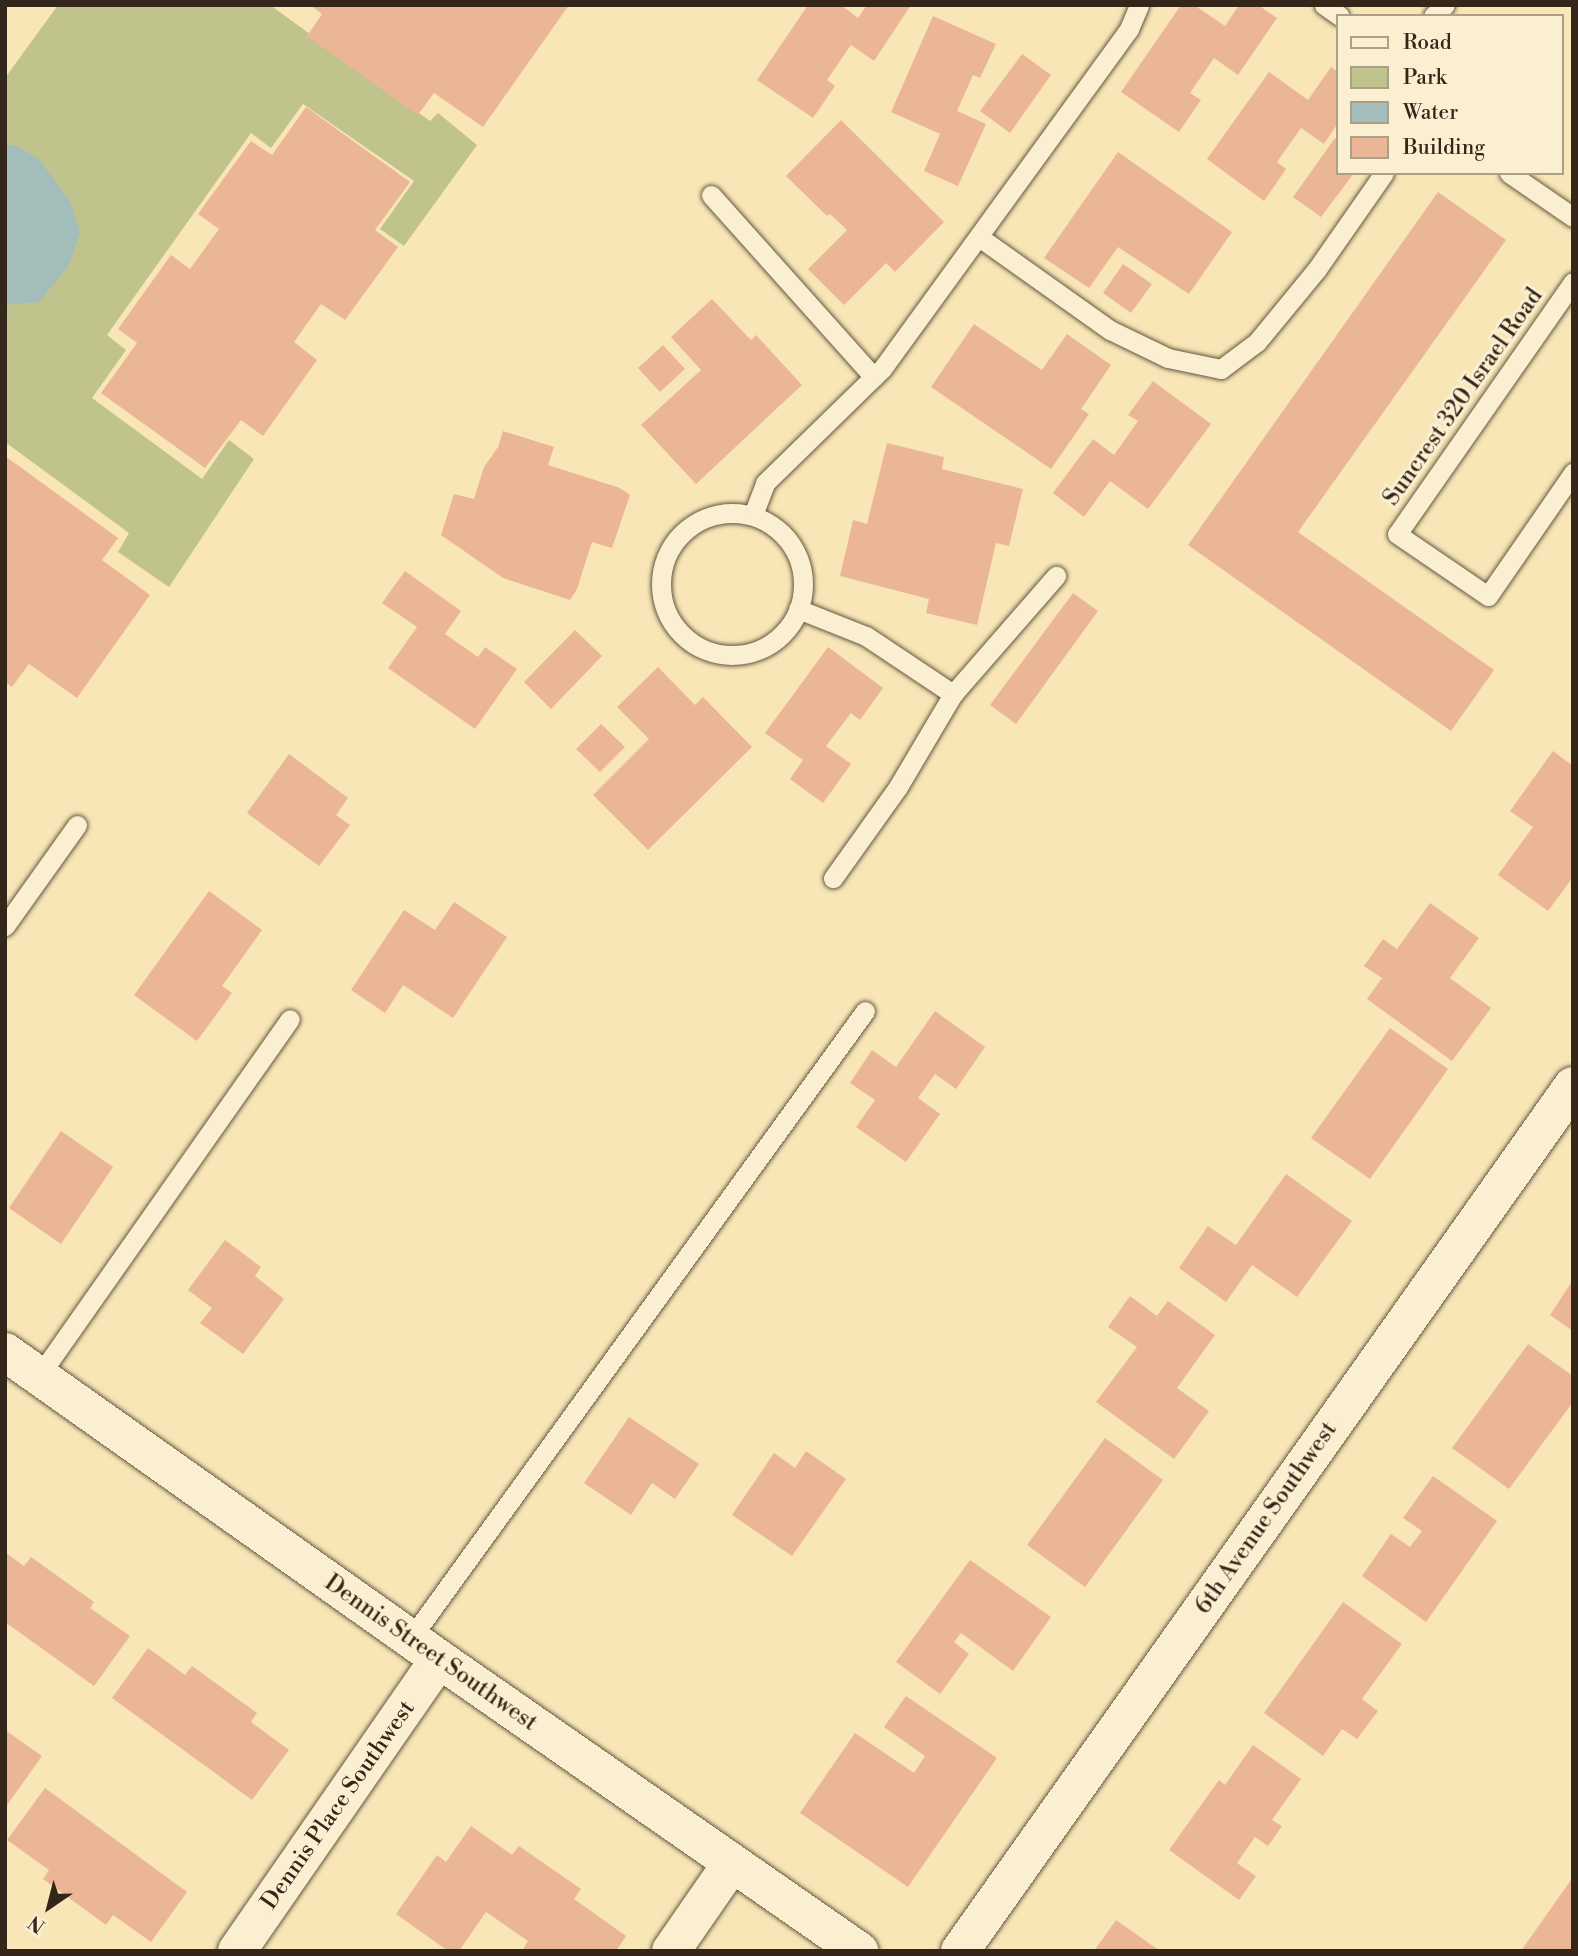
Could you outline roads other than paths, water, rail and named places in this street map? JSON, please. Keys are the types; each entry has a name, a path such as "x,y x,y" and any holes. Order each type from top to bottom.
{"street":[{"name":"6th Avenue Southwest","path":"960,1951 1573,1086"},
{"name":"Dennis Street Southwest","path":"5,1352 859,1951"},
{"name":"Dennis Place Southwest","path":"237,1951 425,1649"},
{"path":"671,1951 732,1863"}],"lane":[{"path":"752,516 765,483 874,377 1129,29 1139,5"},
{"path":"979,237 1110,330 1168,358 1221,369 1266,331 1317,269 1383,175"},
{"path":"1512,175 1573,217"},
{"path":"711,195 874,377"},
{"name":"Suncrest 320 Israel Road","path":"1573,282 1397,534 1488,596 1573,473"},
{"path":"729,512 752,516 773,526 790,542 800,564 803,586 798,609 787,629 769,644 748,653 724,654 702,649 683,635 668,616 661,593 662,570 685,529 706,517 729,512"},
{"path":"833,878 898,787 953,695 1056,576"},
{"path":"798,609 866,636 953,695"},
{"path":"6,924 77,825"},
{"path":"425,1649 865,1011"},
{"path":"39,1376 290,1019"}],"water":[{"path":"5,145 17,146 38,158 70,201 80,233 68,267 39,302 5,305"}]}
